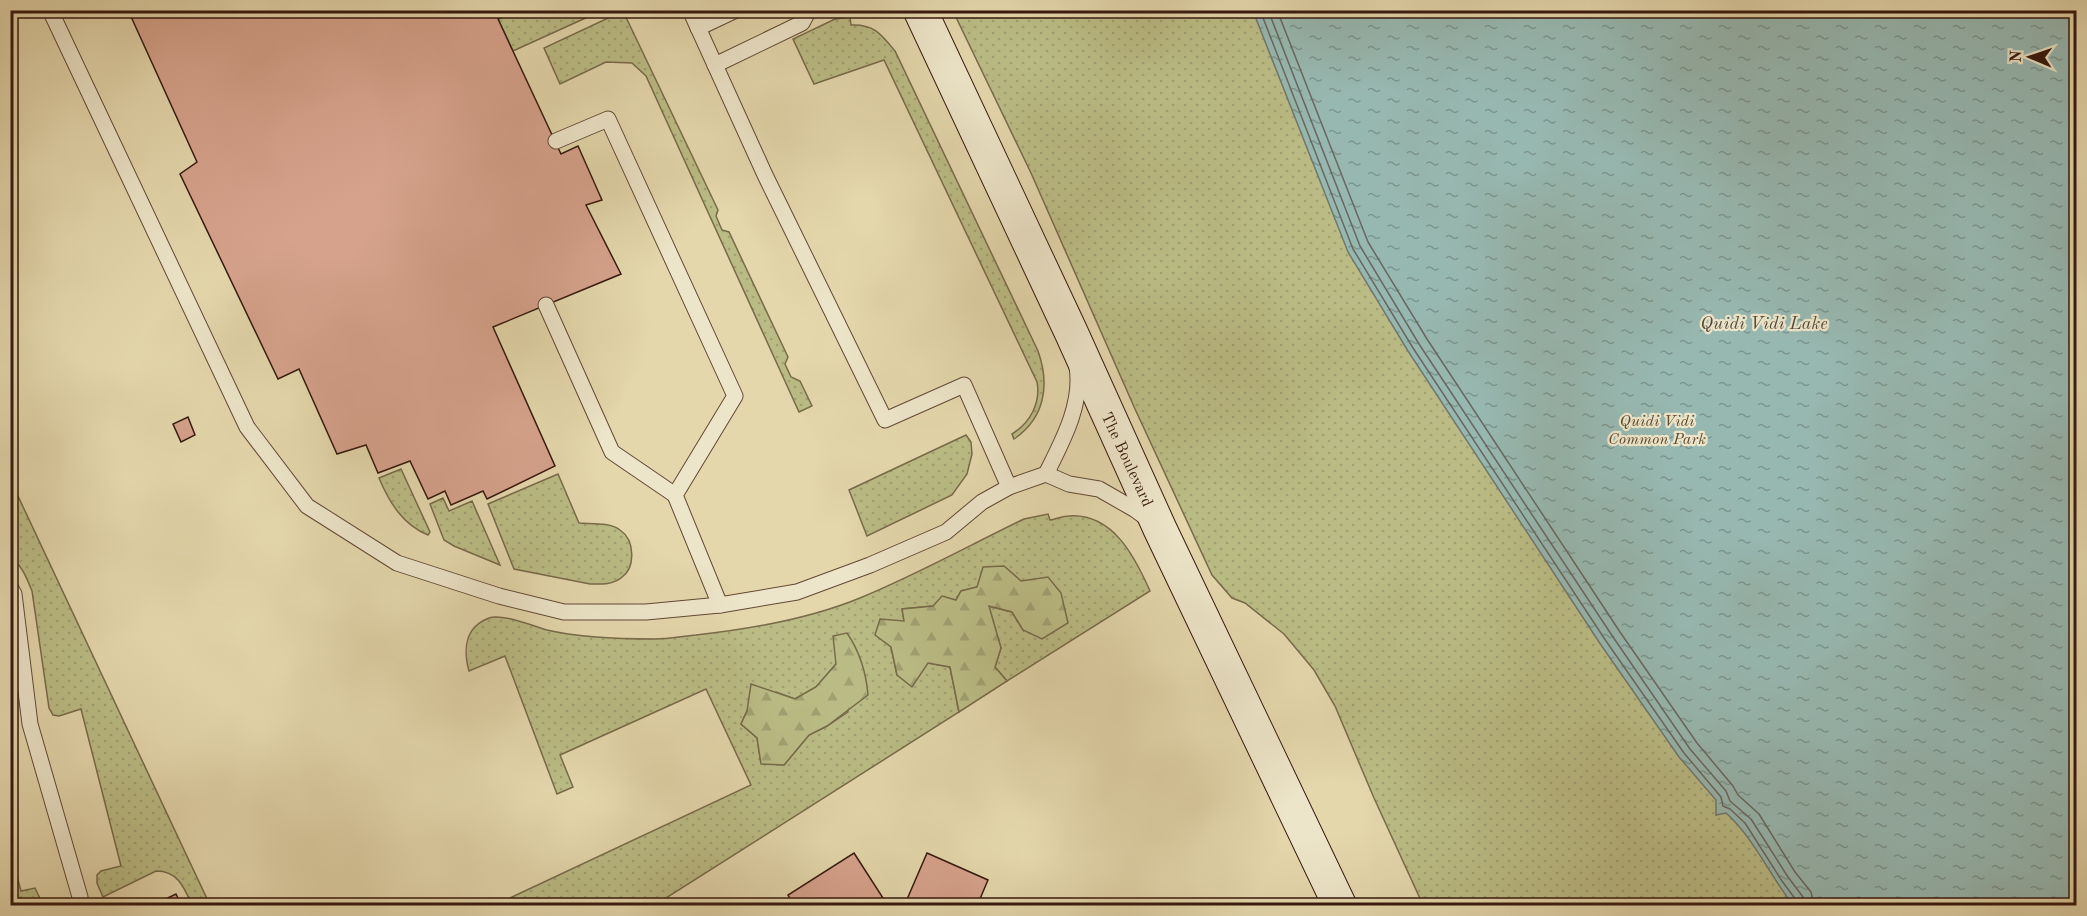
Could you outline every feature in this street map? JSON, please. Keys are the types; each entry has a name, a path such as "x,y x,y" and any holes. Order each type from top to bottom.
{"street":[{"name":"The Boulevard","path":"920,10 1071,332 1160,529 1340,906"}],"lane":[{"path":"50,10 247,427 307,506 397,562 499,596 564,612 646,612 720,605 797,592 870,565 946,532 982,502 1009,487 1046,474 1069,484 1099,489 1134,509 1160,529"},
{"path":"690,10 765,175 885,420 964,385 1009,487"},
{"path":"698,28 736,10"},
{"path":"715,65 802,23 809,10"},
{"path":"556,141 608,119 735,396 675,495"},
{"path":"546,304 612,452 675,495 720,605"},
{"path":"1046,474 1069,424 1079,382 1071,332"},
{"path":"10,587 14,594 30,724 80,897"}],"green space":[{"path":"505,11 601,11 513,51 498,19 507,15"},
{"path":"623,11 718,210 716,216 722,230 729,232 788,357 785,364 791,377 800,381 812,406 799,412 646,76 632,63 606,62 560,84 544,48"},
{"name":"Quidi Vidi Lake","path":"953,11 2076,11 2076,905 1423,905 1335,706 1314,670 1284,634 1245,603 1232,598 1212,575 1135,409 1031,173"},
{"path":"850,17 851,25 871,28 895,51 1038,351 1044,376 1042,400 1033,421 1014,439 1012,434 1029,418 1036,405 1037,382 884,60 814,84 793,39 835,19"},
{"path":"966,435 971,442 972,454 967,474 952,495 867,536 849,490"},
{"path":"401,469 430,532 428,535 404,519 387,496 379,478"},
{"path":"558,474 579,523 616,527 629,540 632,554 629,568 614,582 590,584 514,569 488,504"},
{"path":"10,479 210,905 192,905 183,886 175,877 156,871 103,897 97,883 97,875 101,871 121,866 81,709 59,716 53,715 49,708 32,591 21,568 11,558"},
{"path":"443,498 449,511 472,501 500,565 444,540 430,504"},
{"path":"1048,514 1050,520 1069,516 1084,517 1098,522 1110,529 1120,540 1137,565 1150,591 1007,681 995,667 1001,648 988,606 1012,612 1023,630 1021,581 1004,567 977,587 961,591 956,600 933,606 902,609 904,621 891,647 897,675 928,663 950,667 959,712 655,905 495,905 751,785 706,689 560,755 573,787 557,794 505,656 469,671 466,647 471,633 481,622 489,618 501,617 573,635 641,639 717,633 759,626 821,612 860,598 1024,519","holes":["836,664 848,712 809,735 784,765 761,763 757,738 741,724 747,711 776,692 795,699 816,687"]},
{"path":"1004,566 1021,581 1048,577 1061,593 1068,623 1042,639 1023,630 1012,612 989,606 1001,648 995,667 1007,681 959,712 950,667 928,663 912,687 897,675 891,647 875,635 880,619 904,621 902,609 933,606 942,596 956,600 961,591 977,587 983,567"},
{"path":"847,633 862,662 868,695 827,726 809,735 784,765 761,764 757,738 741,724 747,711 751,684 795,699 816,687 836,664 833,636"},
{"path":"10,850 21,891 35,888 43,905 11,905"}],"water":[{"name":"Quidi Vidi Lake","path":"1253,11 2076,11 2076,905 1793,905 1736,823 1726,813 1716,815 1716,800 1679,757 1601,645 1408,351 1348,252"}],"building":[{"path":"128,10 505,10 507,15 498,19 561,154 578,146 602,200 586,205 621,274 493,327 555,466 487,499 483,491 451,505 445,491 428,499 410,461 378,473 366,445 337,454 299,369 278,379 180,174 197,162"},
{"path":"188,417 195,435 181,442 173,424"},
{"path":"854,853 883,898 870,906 794,906 788,895"},
{"path":"927,853 988,880 977,906 905,904"},
{"path":"176,894 182,906 151,906"}],"park label":[{"name":"Quidi Vidi Common Park","path":"1657,429"}]}
